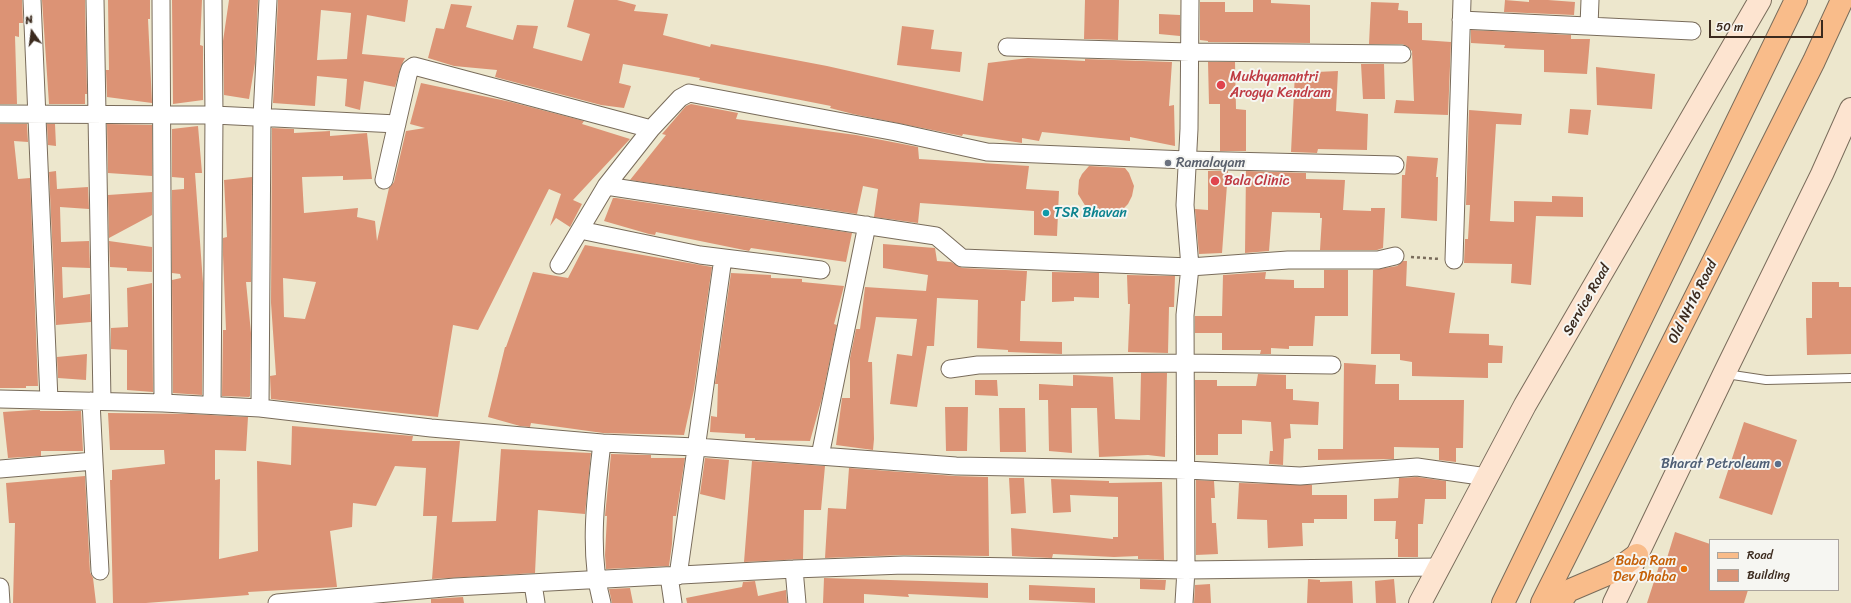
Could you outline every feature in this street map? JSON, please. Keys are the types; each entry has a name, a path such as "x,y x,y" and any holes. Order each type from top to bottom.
{"main road":[{"path":"1503,603 1796,0"},
{"name":"Old NH16 Road","path":"1542,603 1811,68 1842,0"},
{"path":"1560,603 1568,591 1615,571 1637,555"}],"street":[{"path":"32,0 49,400"},
{"path":"95,0 97,114 97,401 94,461 100,571"},
{"path":"161,0 164,403"},
{"path":"212,405 214,115 213,0"},
{"path":"260,408 262,118 268,0"},
{"path":"1184,603 1186,570 1187,470 1185,315 1190,268 1185,205 1190,52 1190,0"},
{"path":"1454,260 1462,0"},
{"path":"1589,26 1590,0"},
{"name":"Service Road","path":"1420,603 1525,405 1760,0"},
{"path":"1461,20 1692,31"},
{"path":"1007,47 1190,52 1402,54"},
{"path":"384,180 408,75 410,69 414,66 651,130"},
{"path":"559,265 606,186 651,130 680,98 686,94 694,93 896,132 987,152 1187,160 1395,165"},
{"path":"1614,603 1822,174 1851,109"},
{"path":"0,114 214,115 397,124"},
{"path":"606,186 936,236 962,258 1190,268 1288,260 1378,260 1395,256"},
{"path":"820,456 867,225"},
{"path":"580,230 700,255 821,270"},
{"path":"673,603 674,576 696,447 723,258"},
{"path":"950,370 978,365 1185,363 1332,365"},
{"path":"0,399 164,403 260,408 431,428 602,443 696,447 956,466 1140,463 1187,470 1300,476 1417,467 1487,477"},
{"path":"602,443 596,500 596,581 602,603"},
{"path":"0,469 94,461"},
{"path":"285,603 456,588 794,569 904,565 1186,570 1439,567"},
{"path":"794,569 797,603"},
{"path":"533,584 536,603"},
{"path":"0,587 1,603"}],"lane":[{"path":"1724,374 1766,380 1851,378"}],"path":[{"path":"1395,256 1454,260"}],"building":[{"path":"0,0 22,0 23,23 19,23 19,37 15,36 17,104 0,104"},
{"path":"42,0 85,0 87,94 85,94 85,104 49,104"},
{"path":"108,0 150,0 150,19 148,19 152,103 107,97 106,70 109,70"},
{"path":"172,0 202,0 200,45 203,46 203,100 173,104"},
{"path":"229,0 258,0 255,63 249,99 224,95 223,41"},
{"path":"278,0 408,0 405,22 367,15 362,54 405,58 395,87 364,81 360,110 345,106 347,79 317,76 315,106 273,103","holes":["321,10 351,13 347,59 317,60"]},
{"path":"574,0 617,0 636,5 634,11 668,14 663,35 710,47 711,44 827,66 983,101 988,63 1028,58 1085,61 1085,59 1172,62 1169,106 1174,105 1175,146 1130,137 1130,141 1042,132 1039,141 1022,138 1022,143 963,134 962,136 853,114 830,108 831,106 699,80 700,78 623,64 619,83 631,86 624,108 601,105 495,77 497,70 454,66 428,58 436,28 444,29 451,4 472,6 466,27 513,40 517,25 538,26 533,48 582,61 590,34 567,27"},
{"path":"1085,0 1119,0 1118,40 1084,39"},
{"path":"1253,0 1271,0 1271,3 1310,5 1310,43 1208,42 1200,40 1200,2 1225,2 1225,12 1253,12"},
{"path":"1505,0 1529,2 1529,0 1548,0 1575,2 1574,15 1504,12"},
{"path":"1371,2 1399,3 1398,10 1408,11 1408,23 1422,23 1422,40 1451,42 1448,115 1394,113 1396,100 1414,101 1412,51 1407,46 1402,44 1369,44"},
{"path":"1159,14 1180,15 1180,36 1159,34"},
{"path":"902,26 934,30 931,49 962,52 960,72 897,65"},
{"path":"1471,30 1571,35 1571,39 1590,39 1587,74 1544,72 1544,50 1504,48 1505,45 1471,43"},
{"path":"1208,62 1235,62 1236,109 1246,110 1246,151 1220,151 1220,104 1209,104"},
{"path":"1361,64 1384,64 1385,99 1363,99"},
{"path":"1596,67 1655,74 1652,109 1597,105"},
{"path":"1338,71 1336,111 1368,114 1367,150 1318,149 1317,153 1291,152 1295,73"},
{"path":"421,83 511,102 584,121 582,124 630,139 573,200 582,204 570,227 556,218 550,226 561,194 549,189 478,330 453,325 438,417 271,399 270,376 276,375 271,303 272,128 294,129 294,133 330,131 330,136 367,133 372,179 343,180 343,176 302,177 304,213 358,208 357,217 375,221 377,241 389,188 394,182 406,131 425,128 410,124","holes":["283,278 316,282 305,319 284,317"]},
{"path":"691,104 738,113 736,119 856,135 918,147 919,159 1029,166 1026,189 1059,191 1057,236 1034,235 1034,211 920,203 918,223 874,217 878,189 863,186 857,214 630,180 666,135 662,134 686,106"},
{"path":"1570,109 1591,110 1588,135 1568,133"},
{"path":"1469,110 1522,114 1521,125 1496,124 1490,221 1514,222 1514,201 1552,202 1552,196 1583,197 1583,217 1536,216 1531,285 1511,283 1512,264 1464,263 1465,239 1468,239 1470,205 1466,205"},
{"path":"0,124 27,124 28,142 14,141 18,179 30,178 38,386 26,386 26,388 0,388"},
{"path":"47,124 55,124 56,146 48,145"},
{"path":"107,124 152,125 152,176 108,173"},
{"path":"198,126 202,173 195,173 203,283 202,395 173,393 172,280 181,278 180,274 172,273 172,190 184,189 184,178 172,177 172,129"},
{"path":"1407,156 1438,158 1436,177 1438,177 1437,221 1401,218 1402,175 1405,175"},
{"path":"1089,166 1125,168 1129,173 1134,186 1132,196 1128,204 1121,211 1103,215 1093,212 1086,207 1078,194 1079,180"},
{"path":"56,171 57,189 88,187 89,209 60,207 61,242 89,241 90,268 62,267 63,298 90,294 91,322 56,325 49,172"},
{"path":"1208,171 1228,171 1222,253 1199,254 1195,209 1208,210"},
{"path":"1246,171 1306,173 1306,179 1345,180 1343,210 1371,211 1371,208 1385,208 1383,248 1377,250 1320,250 1322,218 1320,218 1320,213 1272,212 1269,251 1245,253"},
{"path":"252,177 251,282 246,282 251,333 250,396 222,396 223,330 226,330 223,238 227,237 224,180"},
{"path":"152,192 152,215 109,238 108,195"},
{"path":"613,198 852,233 846,262 751,248 749,251 656,232 655,235 649,234 604,221"},
{"path":"109,241 152,247 152,272 127,271 127,268 110,267"},
{"path":"883,244 935,248 937,261 951,262 962,268 1027,271 1025,301 1021,301 1020,341 1062,342 1062,354 1008,352 1008,350 977,348 978,300 937,298 934,346 927,346 917,407 890,404 897,354 912,356 917,319 876,317 868,362 872,362 873,450 836,445 842,398 850,398 850,358 856,329 860,329 865,287 926,291 928,275 883,268"},
{"path":"585,245 712,267 694,390 684,435 603,433 531,423 530,427 520,426 488,417 505,347 533,272 568,278"},
{"path":"1403,261 1407,261 1406,286 1455,293 1449,333 1489,334 1489,345 1503,346 1502,363 1488,363 1488,378 1412,376 1412,362 1400,360 1400,354 1371,354 1373,270 1397,266"},
{"path":"1324,270 1348,270 1348,316 1315,316 1313,346 1289,346 1289,349 1271,348 1271,354 1260,354 1261,350 1222,350 1222,333 1195,333 1195,316 1222,316 1223,275 1266,272 1265,279 1294,280 1294,288 1324,288"},
{"path":"1052,272 1099,273 1099,298 1074,297 1074,301 1052,302"},
{"path":"731,273 771,275 771,278 802,279 802,282 844,286 834,324 837,325 822,398 810,441 755,440 755,438 745,438 745,434 710,432 711,416 717,417 718,384 715,384"},
{"path":"1127,275 1175,276 1174,307 1169,307 1168,353 1128,352 1130,304 1128,304"},
{"path":"1812,282 1839,282 1839,287 1851,287 1851,354 1807,355 1806,318 1812,318"},
{"path":"152,283 153,392 127,390 127,350 111,349 111,328 128,327 127,288"},
{"path":"87,354 86,380 58,378 57,357"},
{"path":"1344,363 1376,365 1375,384 1399,384 1399,400 1464,400 1463,448 1456,448 1456,462 1439,460 1439,448 1394,447 1394,459 1318,460 1318,449 1343,449"},
{"path":"1141,373 1167,373 1165,457 1148,455 1099,457 1097,408 1071,408 1072,453 1049,451 1048,400 1039,400 1039,384 1073,386 1073,375 1113,377 1115,419 1140,420"},
{"path":"1258,374 1286,375 1286,389 1293,389 1293,400 1319,402 1318,425 1290,424 1291,438 1284,439 1283,465 1269,464 1270,451 1273,451 1271,422 1242,420 1242,434 1218,434 1218,455 1196,455 1195,380 1217,380 1217,386 1256,386"},
{"path":"975,380 997,380 998,396 975,395"},
{"path":"945,407 968,407 967,451 946,451"},
{"path":"999,408 1025,408 1026,452 1000,452"},
{"path":"33,410 81,411 83,451 41,451 41,456 8,458 3,412"},
{"path":"108,413 191,414 248,417 246,451 215,450 215,480 220,479 219,559 258,551 257,461 291,465 292,426 413,436 412,441 460,441 452,522 496,521 501,449 591,453 585,514 538,510 535,573 432,579 437,516 423,516 426,468 395,466 376,506 353,503 352,527 330,531 337,587 248,592 249,595 146,603 113,603 110,480 112,480 112,470 165,464 164,450 110,450"},
{"path":"1744,422 1797,440 1772,515 1719,498"},
{"path":"611,454 651,455 651,458 685,458 676,516 673,516 672,544 669,566 606,569 605,555 607,516 605,516"},
{"path":"705,458 729,460 725,500 700,494"},
{"path":"752,461 825,466 821,510 804,510 803,559 744,562"},
{"path":"849,468 988,477 989,556 904,555 825,558 828,508 846,509"},
{"path":"85,476 90,572 93,578 96,603 13,603 15,523 9,523 6,483"},
{"path":"1417,477 1446,481 1446,499 1425,499 1423,524 1418,524 1418,557 1398,557 1398,539 1395,539 1396,521 1374,521 1374,499 1398,498 1399,478"},
{"path":"1009,478 1024,478 1026,513 1011,514"},
{"path":"1051,479 1109,481 1109,483 1162,482 1164,560 1138,559 1138,556 1114,557 1053,554 1052,558 1012,556 1011,528 1113,539 1113,537 1118,537 1118,497 1070,495 1071,512 1053,513"},
{"path":"1196,480 1214,481 1215,498 1211,498 1212,523 1216,523 1218,554 1196,555"},
{"path":"1239,483 1312,485 1312,495 1347,495 1347,519 1314,519 1314,523 1302,523 1303,546 1268,548 1267,520 1237,519"},
{"path":"1675,532 1709,544 1709,591 1748,591 1744,603 1647,603 1662,557 1667,558"},
{"path":"824,578 988,583 988,598 908,594 909,597 864,594 864,603 823,603"},
{"path":"1140,579 1166,580 1165,590 1140,589"},
{"path":"1308,579 1320,580 1320,582 1352,581 1353,603 1307,603"},
{"path":"1394,579 1396,603 1376,603 1375,581"},
{"path":"755,581 758,596 786,590 787,603 687,603 686,598 742,587 743,582"},
{"path":"1210,584 1211,603 1194,603 1195,585"},
{"path":"1029,585 1095,588 1095,603 1029,600"},
{"path":"630,588 633,603 612,603 609,589"},
{"path":"463,597 464,603 431,603 431,599"}],"place":[{"name":"Mukhyamantri Arogya Kendram","path":"1221,85"},
{"name":"Ramalayam","path":"1168,163"},
{"name":"Bala Clinic","path":"1215,181"},
{"name":"TSR Bhavan","path":"1046,213"},
{"name":"Bharat Petroleum","path":"1778,464"},
{"name":"Baba Ram Dev Dhaba","path":"1684,569"}]}
